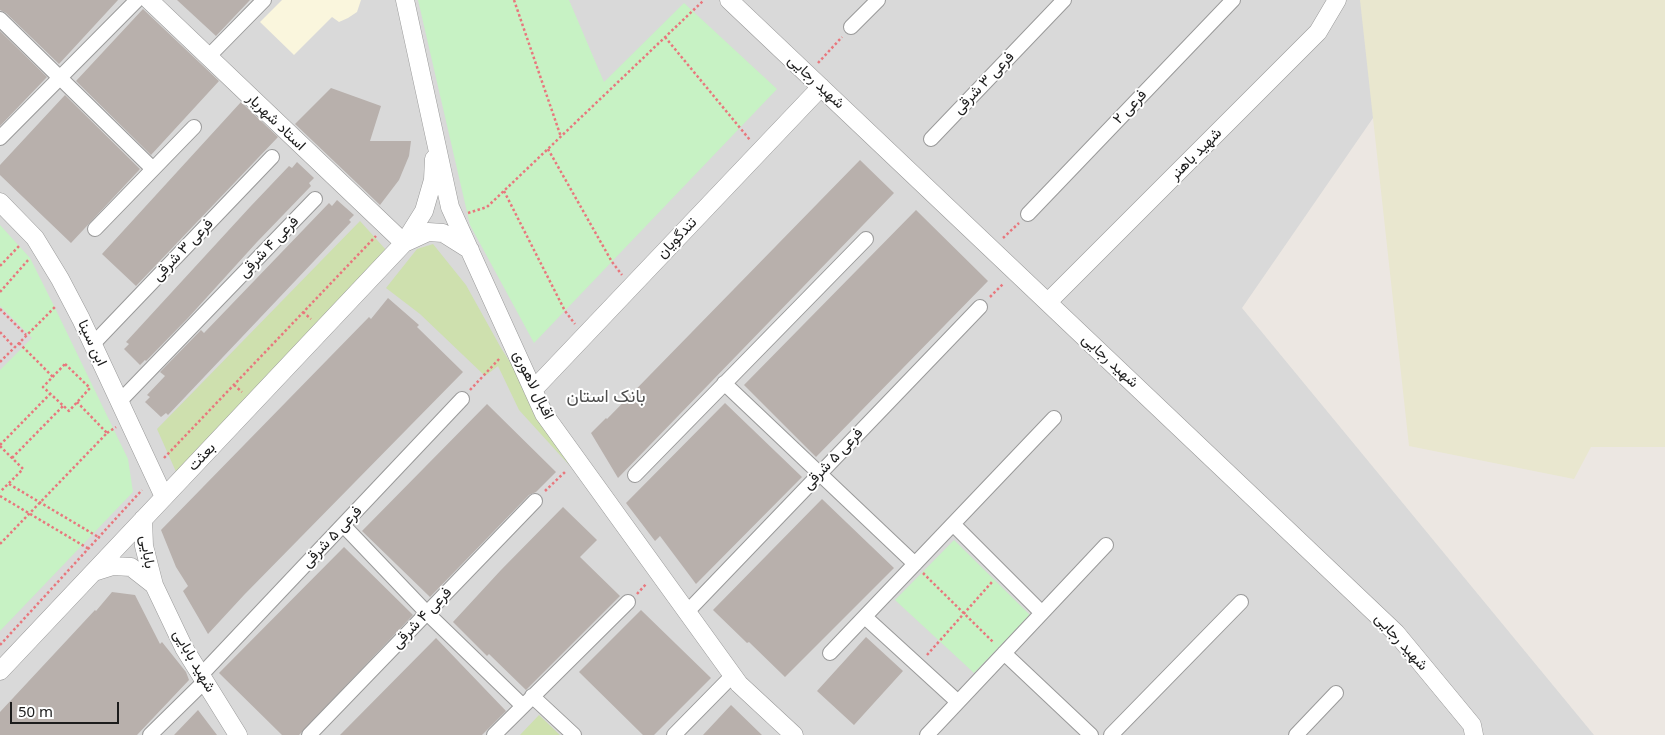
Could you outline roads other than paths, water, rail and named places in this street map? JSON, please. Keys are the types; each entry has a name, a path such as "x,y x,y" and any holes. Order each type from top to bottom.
{"street":[{"path":"0,138 137,0"},
{"name":"استاد شهریار","path":"149,0 404,243"},
{"path":"208,57 264,0"},
{"name":"اقبال لاهوری","path":"405,0 450,207 544,414 739,684 794,735"},
{"name":"شهید رجایی","path":"729,0 1396,633 1472,725 1474,735"},
{"path":"851,27 878,0"},
{"name":"فرعی ۳ شرقی","path":"931,139 1064,0"},
{"name":"فرعی ۲","path":"1028,214 1233,0"},
{"name":"شهید باهنر","path":"1048,302 1318,32 1337,0"},
{"path":"0,19 154,169"},
{"name":"تندگویان","path":"533,390 821,87"},
{"path":"95,229 194,128"},
{"path":"404,243 424,211 433,180 435,136"},
{"name":"فرعی ۳ شرقی","path":"93,344 272,157"},
{"name":"فرعی ۴ شرقی","path":"119,402 315,200"},
{"name":"ابن سینا","path":"0,202 36,240 68,294 164,497"},
{"path":"404,243 428,232 443,233 470,250"},
{"path":"635,475 866,239"},
{"name":"بعثت","path":"0,671 404,243"},
{"name":"فرعی ۵ شرقی","path":"687,612 980,307"},
{"path":"724,383 915,564"},
{"name":"فرعی ۵ شرقی","path":"150,735 462,399"},
{"path":"830,653 1054,418"},
{"name":"فرعی ۴ شرقی","path":"309,735 535,501"},
{"name":"بابایی","path":"143,519 144,546 154,585"},
{"path":"953,524 1042,613"},
{"path":"343,525 427,613 528,701 574,735"},
{"path":"926,735 1106,545"},
{"path":"93,572 113,566 131,567 154,585"},
{"name":"شهید بابایی","path":"154,585 184,648 238,735"},
{"path":"494,735 628,602"},
{"path":"1111,735 1241,602"},
{"path":"865,617 958,702"},
{"path":"1004,653 1091,735"},
{"path":"674,735 733,675"},
{"path":"1296,735 1336,693"}],"district":[{"name":"بانک استان","path":"606,397"}]}
